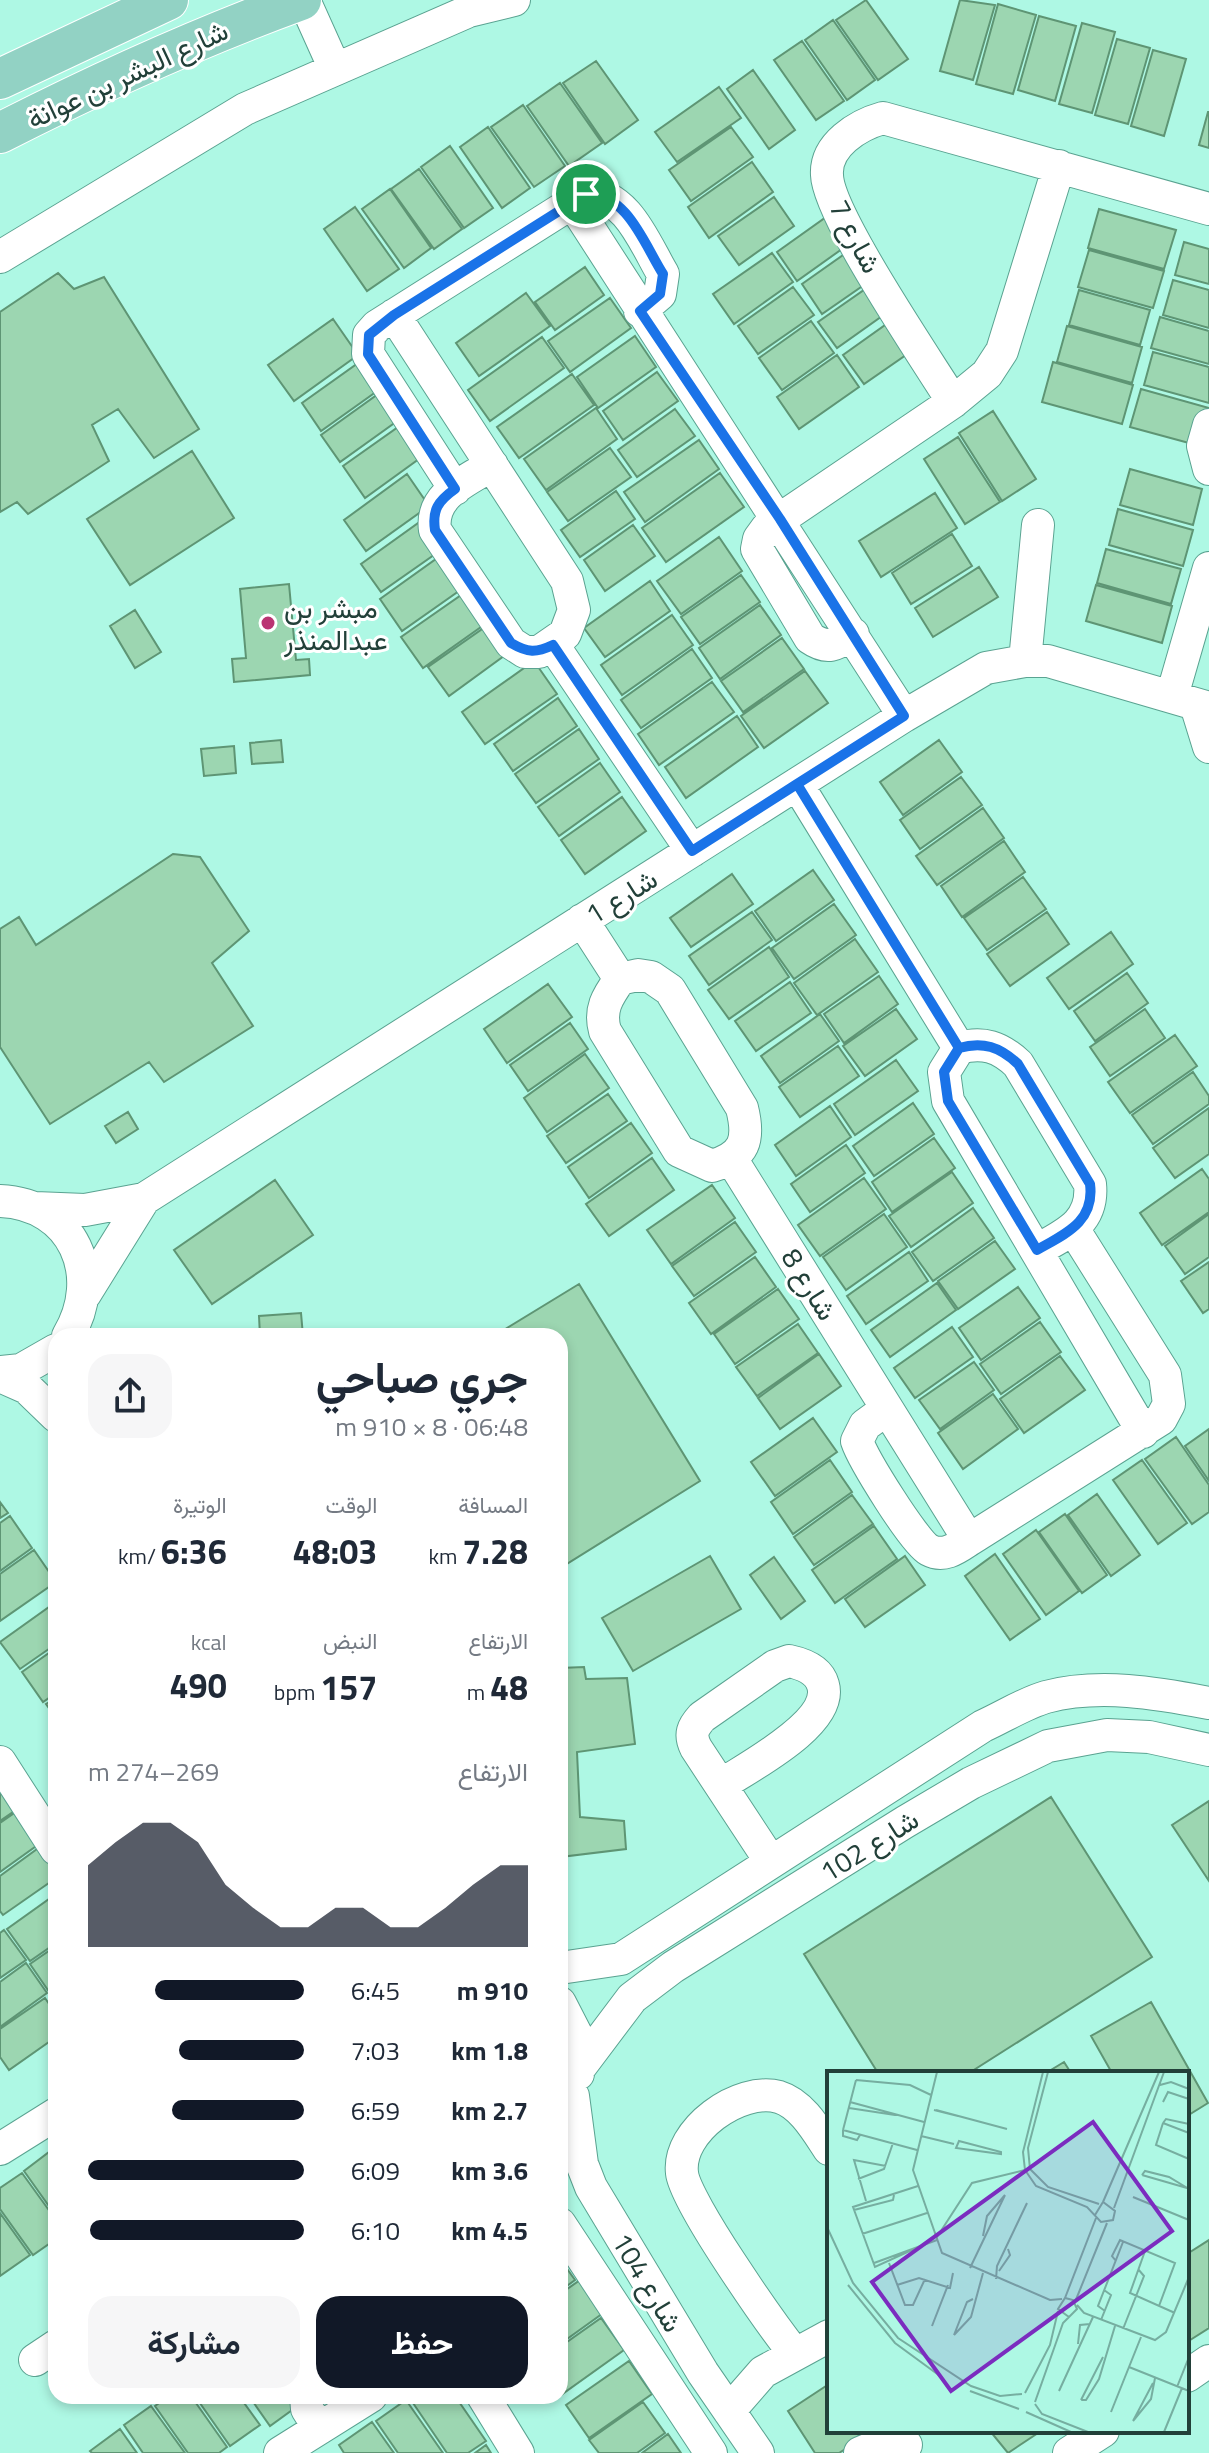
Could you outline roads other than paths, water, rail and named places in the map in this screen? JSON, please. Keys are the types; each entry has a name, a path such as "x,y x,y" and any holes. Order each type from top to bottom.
{"main road":[{"name":"شارع البشر بن عوانة","path":"0,79 168,0"},
{"name":"شارع البشر بن عوانة","path":"0,133 78,93 213,32 302,0"}],"street":[{"path":"302,0 335,69"},
{"path":"0,257 245,109 469,11 514,0"},
{"name":"شارع 7","path":"953,402 844,224 826,178 828,162 836,147 852,132 883,118 1209,209"},
{"path":"780,519 953,402 987,374 1002,351 1059,166"},
{"path":"455,489 368,354 369,335 394,315 572,202 640,311 780,519 904,716"},
{"path":"394,315 492,465 572,593 571,624 553,645 539,652 525,652 511,643 435,530 433,517 436,506 455,489 492,465"},
{"path":"1209,425 1203,446 1209,469"},
{"path":"1025,661 1038,525"},
{"path":"1209,568 1192,703 1209,747"},
{"path":"553,645 692,851"},
{"name":"شارع 1","path":"12,1201 85,1210 144,1199 904,716 986,668 1025,661 1048,661 1192,703"},
{"path":"797,784 959,1048"},
{"path":"582,920 620,979"},
{"path":"651,977 670,990 742,1108 746,1127 744,1143 732,1160 712,1166 679,1151 605,1031 601,1017 620,979 651,977"},
{"path":"959,1048 988,1045 1005,1052 1018,1064 1090,1184 1092,1197 1087,1214 1074,1230 1037,1250"},
{"path":"959,1048 944,1072 948,1101 1143,1432"},
{"name":"شارع 8","path":"732,1160 969,1540"},
{"name":"شارع 1","path":"79,1320 144,1199"},
{"path":"12,1201 57,1222 73,1241 84,1268 79,1320"},
{"path":"887,1409 860,1430 857,1441 860,1451 919,1543 939,1553 949,1552 969,1540 1161,1419 1169,1404 1165,1375 1074,1230"},
{"path":"0,1374 21,1370 48,1357"},
{"path":"0,1374 27,1388 48,1408"},
{"name":"شارع 102","path":"568,1967 621,1959 882,1788 983,1726 1046,1697 1108,1691 1160,1693 1209,1703"},
{"name":"شارع 102","path":"571,2094 632,1998 673,1967 971,1783 1048,1746 1107,1735 1149,1737 1209,1750"},
{"path":"0,1762 48,1837"},
{"path":"721,1785 771,1862"},
{"path":"882,1788 896,1793 902,1800 905,1822"},
{"name":"شارع 104","path":"568,2019 578,2038 571,2094 582,2164 591,2187 703,2373 758,2453"},
{"path":"784,2341 686,2189 682,2152 690,2136 711,2119 739,2101 766,2096 781,2098 797,2108 827,2146"},
{"path":"0,2149 48,2119"},
{"name":"شارع 104","path":"568,2236 711,2453"},
{"path":"703,2373 714,2373 743,2362 784,2341 827,2336"},
{"path":"729,2411 763,2372 784,2341"},
{"path":"1189,2375 1209,2361"},
{"path":"307,2404 319,2428"},
{"path":"280,2453 358,2404"},
{"path":"488,2404 518,2453"},
{"path":"1069,2453 1100,2433"},
{"path":"860,2453 879,2445 905,2443"}],"place":[{"name":"مبشر بن عبدالمنذر","path":"268,623"}]}
